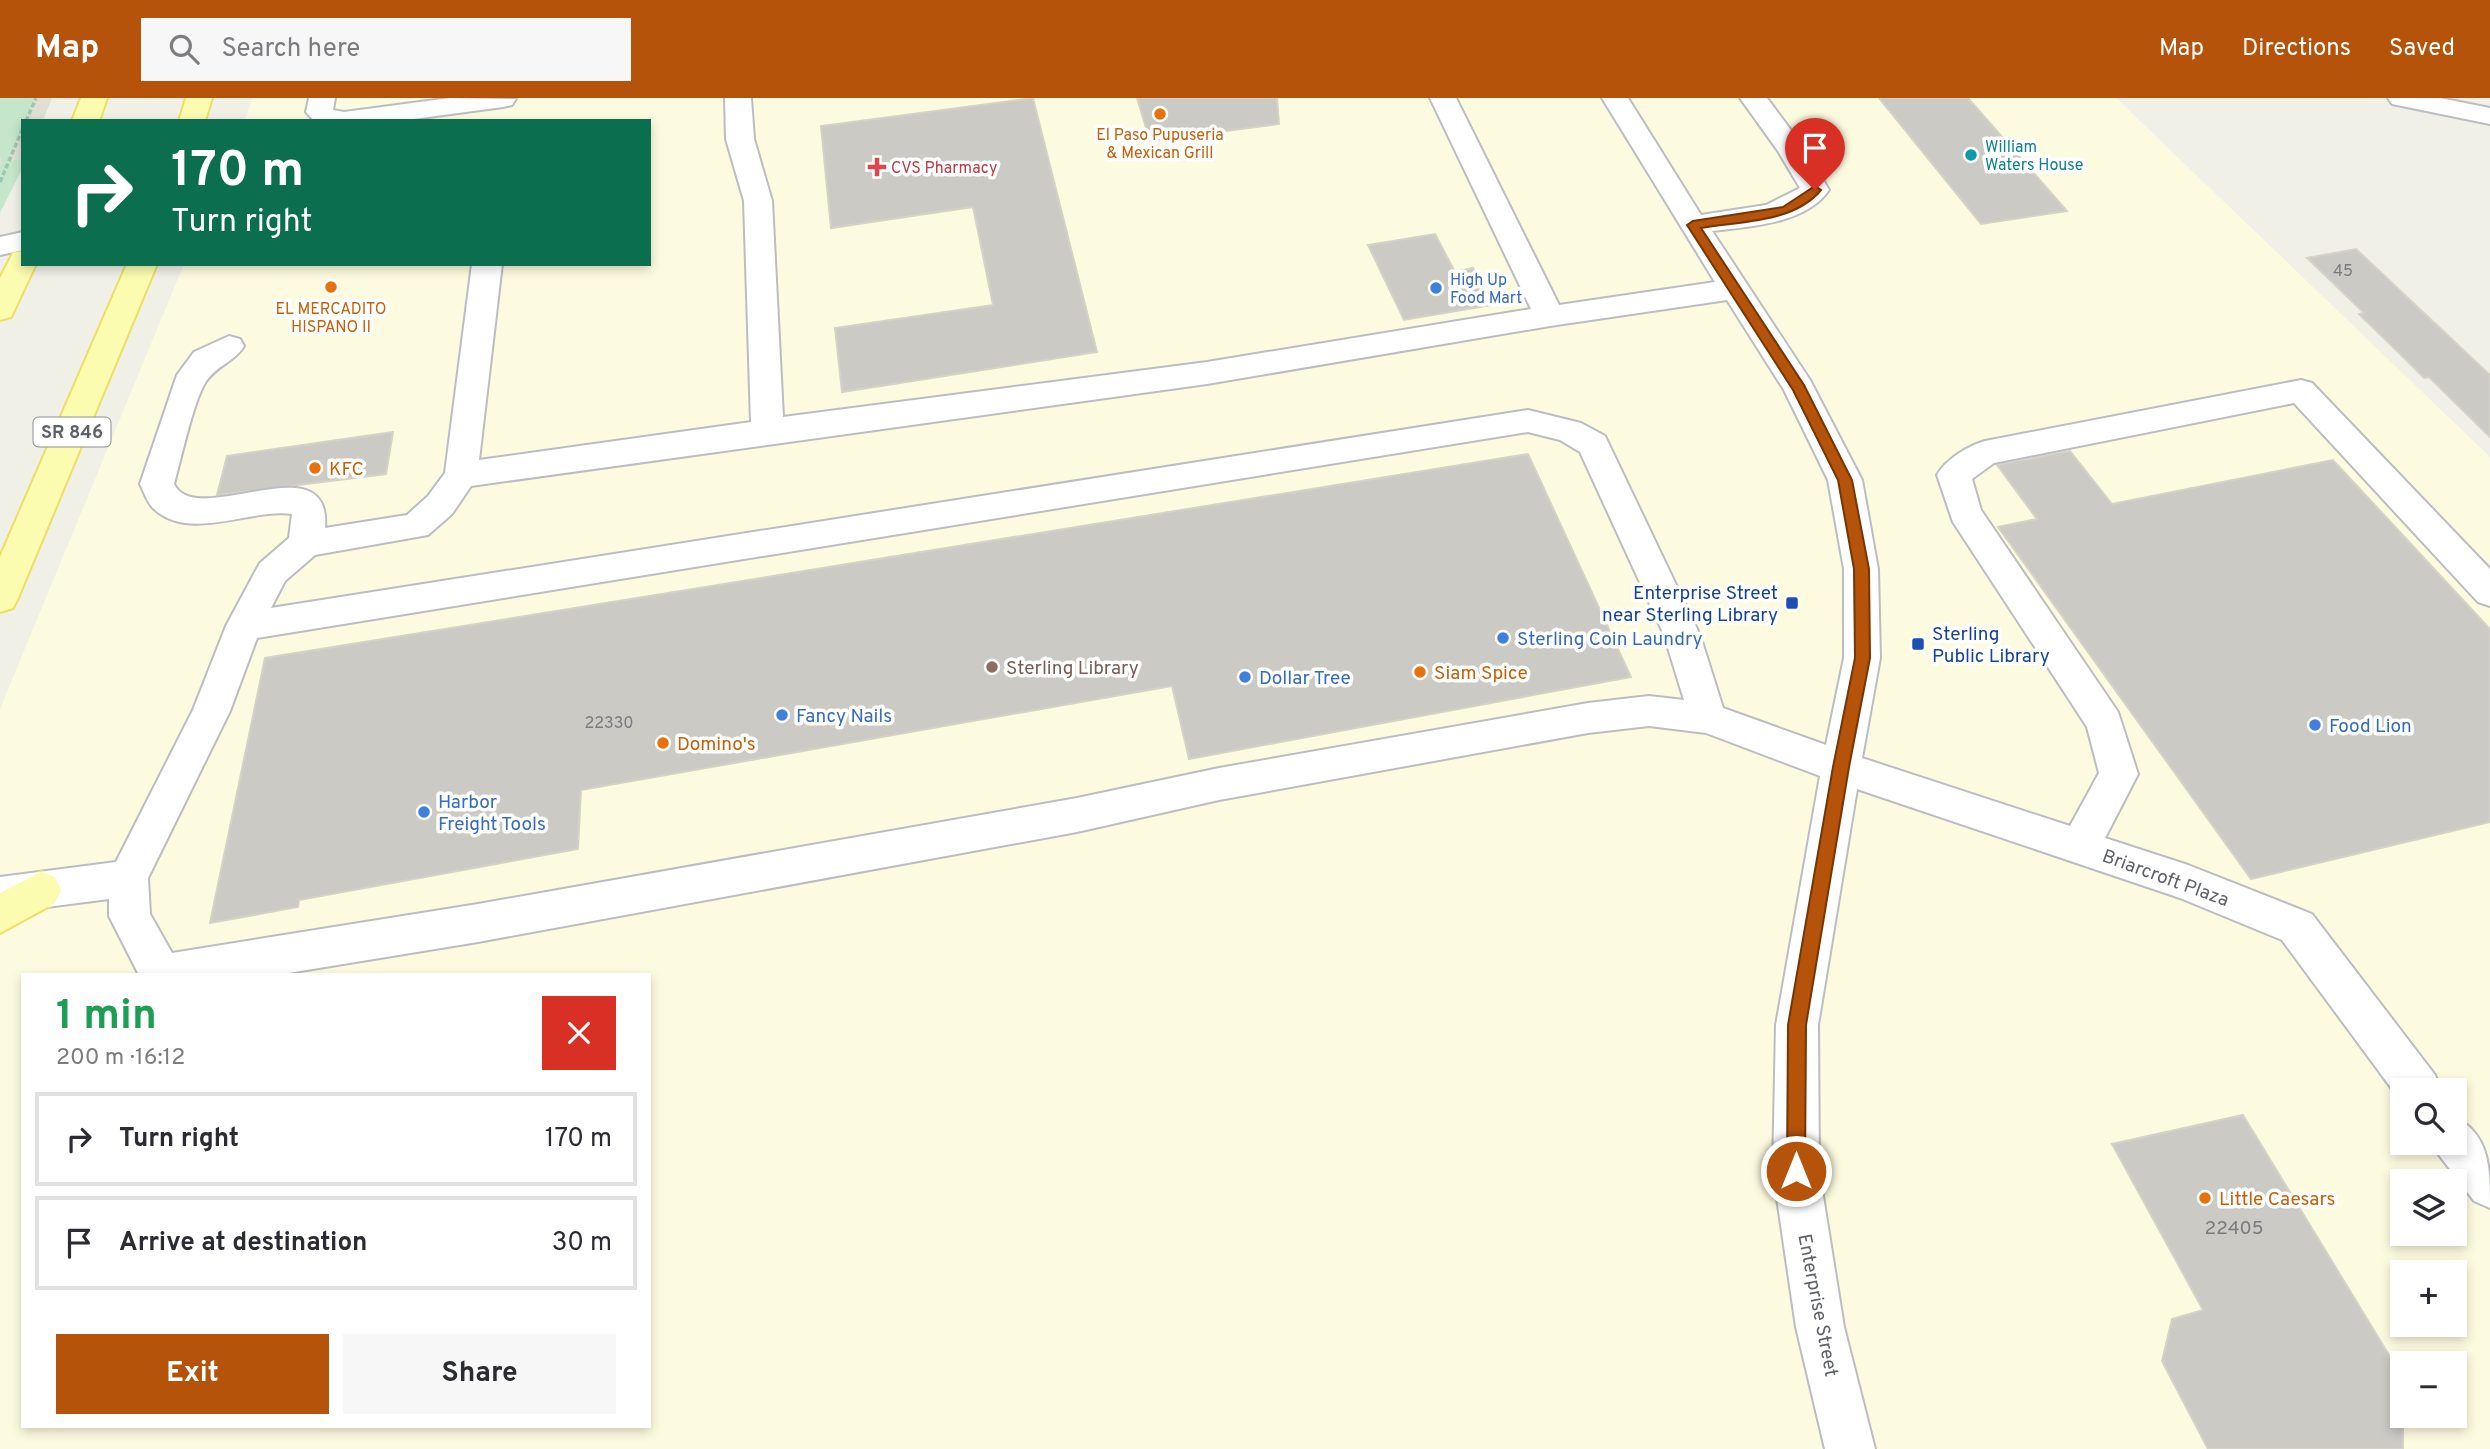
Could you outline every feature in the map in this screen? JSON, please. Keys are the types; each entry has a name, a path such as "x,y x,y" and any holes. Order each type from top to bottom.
{"main road":[{"path":"86,119 94,98"},
{"path":"192,119 199,98"},
{"path":"0,310 21,264"},
{"name":"SR 846","path":"0,598 141,266"},
{"path":"0,914 41,890"}],"street":[{"path":"322,98 319,112 327,118 336,119"},
{"path":"738,98 740,139 758,201 768,430"},
{"path":"1443,98 1550,316"},
{"name":"Enterprise Street","path":"1615,98 1693,225 1799,388 1845,480 1861,569 1863,658 1841,767 1797,1025 1796,1171 1820,1327 1850,1449"},
{"path":"1693,225 1786,210 1803,201 1815,190 1791,149 1752,98"},
{"path":"2401,98 2490,116"},
{"path":"355,119 503,106"},
{"path":"0,246 21,241"},
{"path":"0,895 128,878 211,711 244,626 272,572 306,544 416,526 440,505 461,475 487,266"},
{"path":"461,475 768,430 1207,373 1550,316 1736,289"},
{"path":"229,346 205,360 188,383 157,484 160,497 169,505 182,510 283,500 302,503 309,512 306,544"},
{"path":"2080,846 2119,774 2105,723 1965,513 1954,475 1985,453 2301,391 2490,592"},
{"path":"244,626 1528,421 1570,431 1593,444 1682,635 1707,718"},
{"name":"Briarcroft Plaza","path":"167,973 478,923 1077,815 1219,784 1588,718 1649,711 1707,718 1841,767 2189,883 2297,927 2410,1078"},
{"name":"Briarcroft Plaza","path":"128,878 130,916 160,973"},
{"path":"2467,1155 2490,1185"}],"path":[{"path":"27,119 36,98"},
{"path":"0,182 21,132"},
{"path":"0,166 3,173"}],"shaded area":[{"path":"0,98 52,98 44,119 21,119 21,159 0,164"},
{"path":"252,98 2116,98 2490,457 2490,1449 0,1449 0,709 183,266 651,266 651,119 246,119"}],"green space":[{"path":"0,98 34,98 25,119 21,119 21,129 7,162 21,158 21,171 0,213 0,164 3,163 0,156"}],"building":[{"path":"1033,98 1097,352 842,392 835,328 993,305 973,207 831,228 821,126"},
{"path":"1137,98 1277,98 1279,124 1150,141"},
{"name":"William Waters House","path":"1879,98 1968,98 2067,211 1981,224"},
{"name":"High Up Food Mart","path":"1435,234 1455,272 1473,268 1492,305 1404,320 1368,245"},
{"path":"2356,249 2490,375 2490,437 2429,377 2424,378 2359,314 2364,313 2307,258"},
{"name":"KFC","path":"393,432 386,474 217,495 227,456"},
{"name":"Food Lion","path":"2070,451 2112,504 2333,460 2490,629 2490,822 2251,879 1998,527 2037,519 1997,465"},
{"path":"1528,454 1631,677 1189,759 1172,686 581,790 578,849 299,900 298,907 210,923 265,658"},
{"path":"2243,1115 2390,1357 2390,1428 2403,1428 2403,1449 2208,1449 2162,1361 2172,1319 2203,1310 2112,1144"}],"place":[{"name":"El Paso Pupuseria & Mexican Grill","path":"1160,114"},
{"name":"William Waters House","path":"1971,155"},
{"name":"CVS Pharmacy","path":"877,167"},
{"name":"EL MERCADITO HISPANO II","path":"331,287"},
{"name":"High Up Food Mart","path":"1436,288"},
{"name":"KFC","path":"315,468"},
{"name":"Enterprise Street near Sterling Library","path":"1792,603"},
{"name":"Sterling Coin Laundry","path":"1503,638"},
{"name":"Sterling Public Library","path":"1918,644"},
{"name":"Sterling Library","path":"992,667"},
{"name":"Siam Spice","path":"1420,672"},
{"name":"Dollar Tree","path":"1245,677"},
{"name":"Fancy Nails","path":"782,715"},
{"name":"Food Lion","path":"2315,725"},
{"name":"Domino's","path":"663,743"},
{"name":"Harbor Freight Tools","path":"424,812"},
{"name":"Little Caesars","path":"2205,1198"}],"route":[{"path":"1796,1171 1797,1025 1841,767 1863,658 1861,569 1845,480 1799,388 1693,225 1786,210 1803,201 1815,190"}]}
